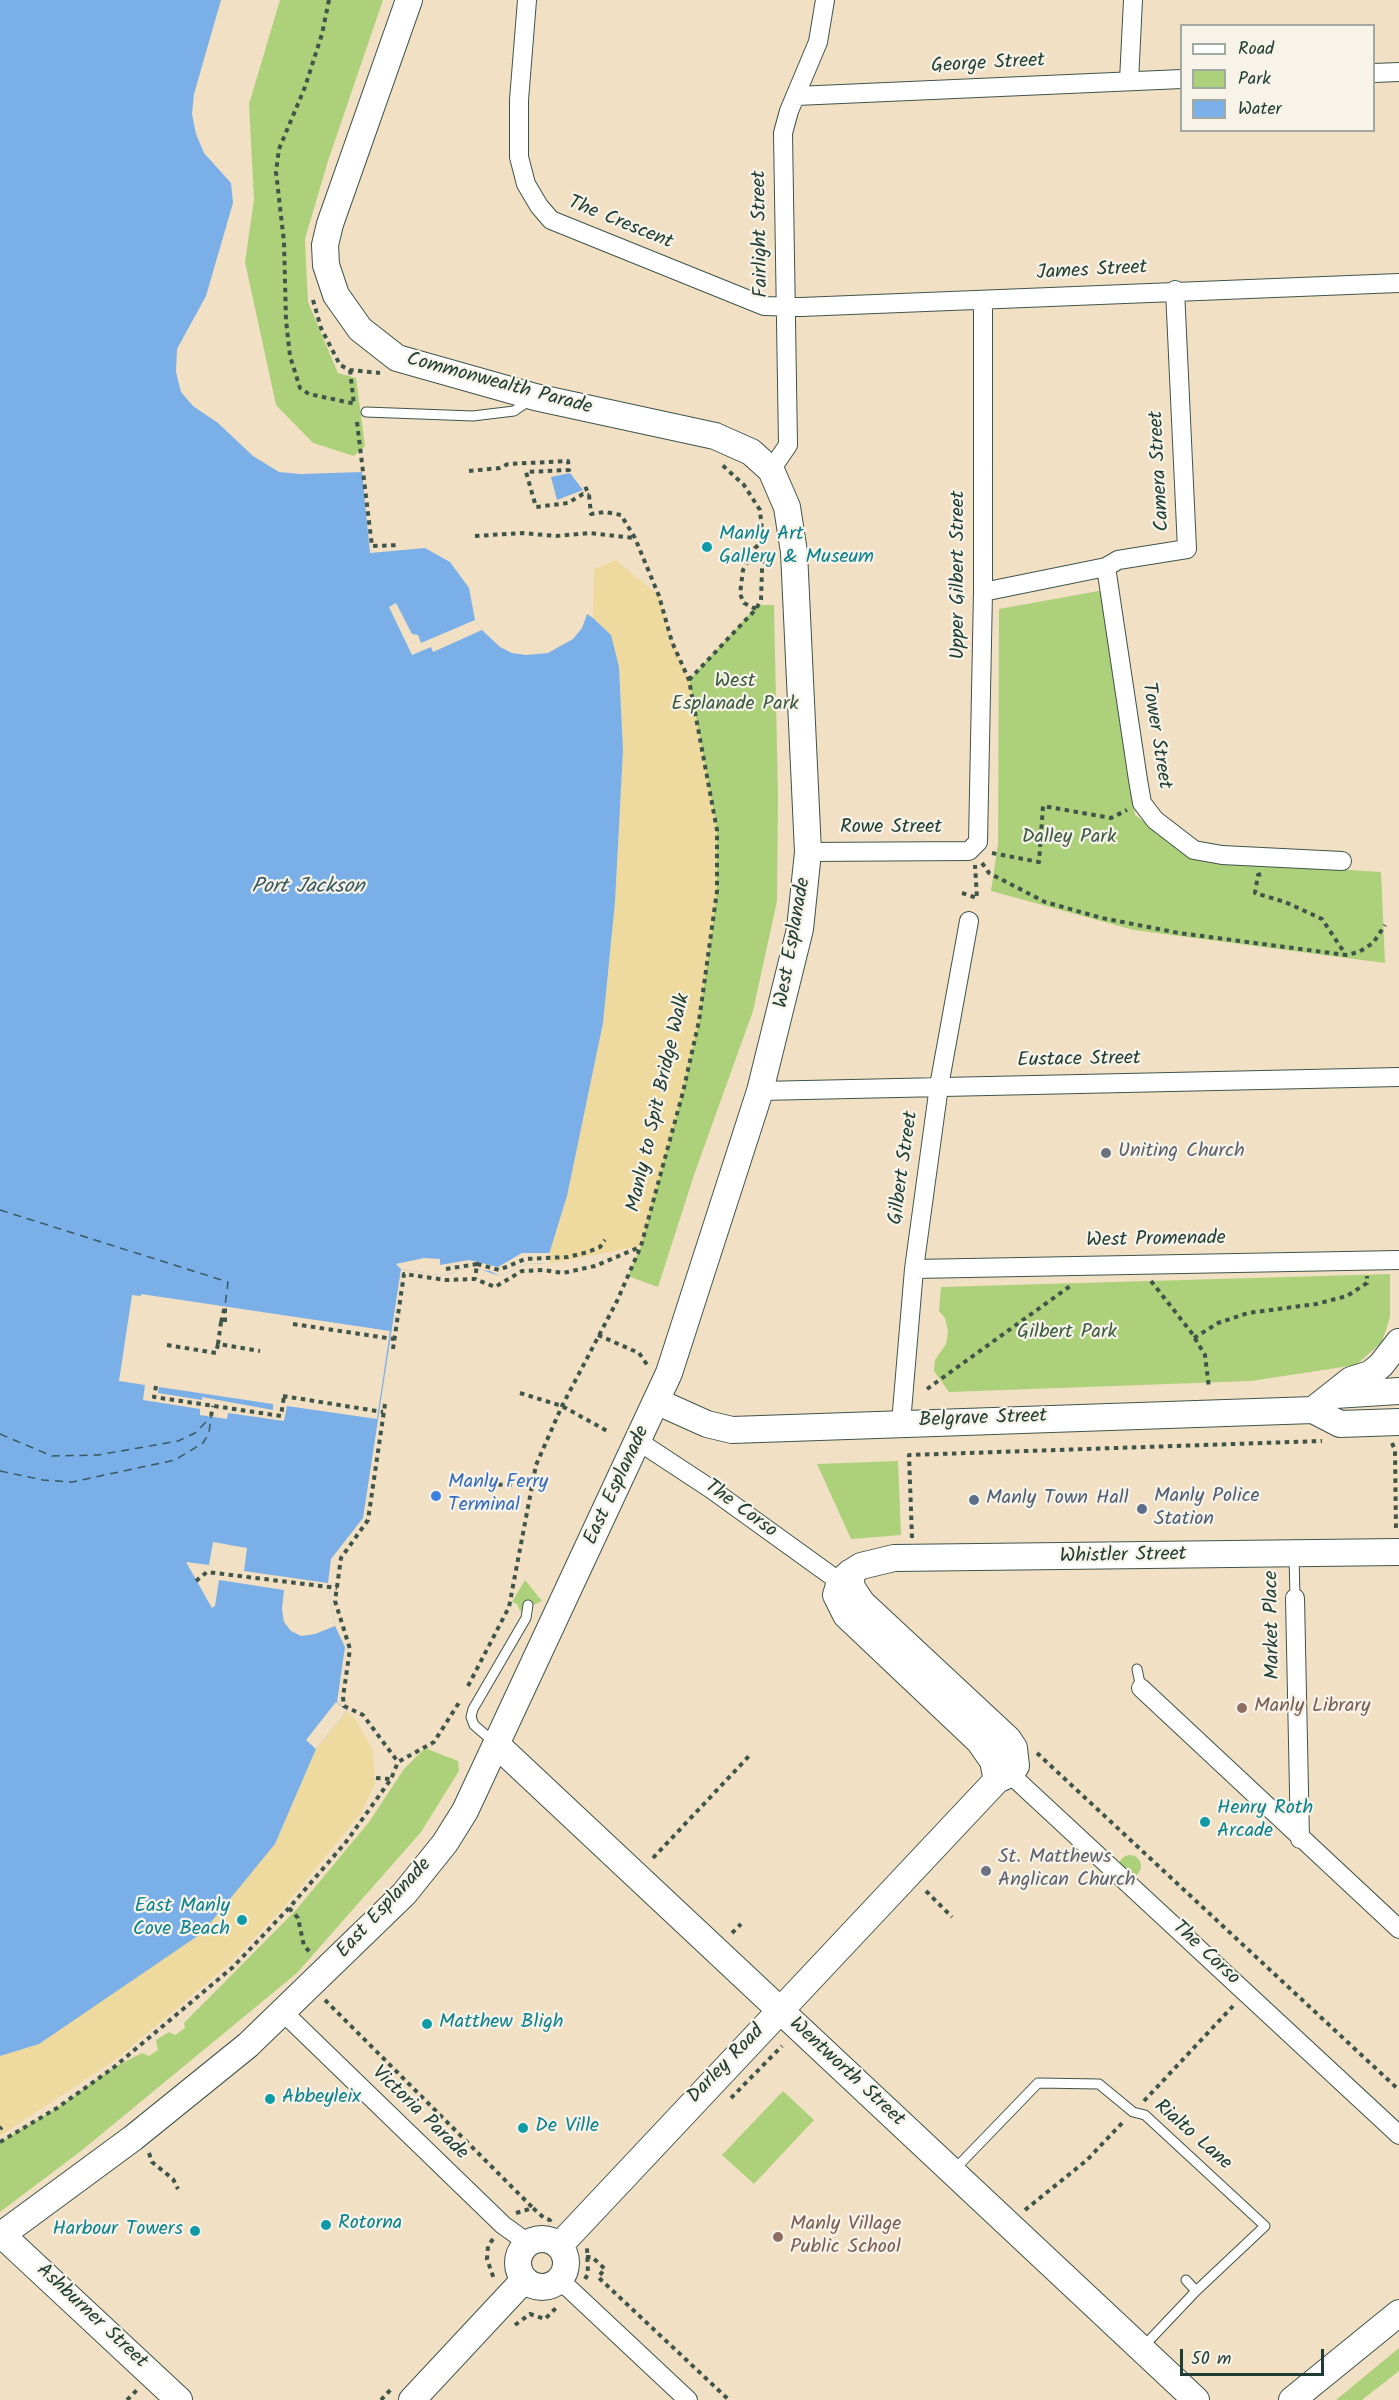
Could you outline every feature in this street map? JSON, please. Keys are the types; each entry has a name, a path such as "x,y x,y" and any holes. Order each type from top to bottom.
{"street":[{"name":"Commonwealth Parade","path":"409,0 330,224 325,245 326,265 330,279 346,312 360,329 397,358 535,397 715,436 752,452 771,470"},
{"name":"The Crescent","path":"527,0 519,100 519,157 526,184 539,206 551,220 764,306 786,307"},
{"name":"Fairlight Street","path":"771,470 788,445 783,133 789,111 818,42 825,0"},
{"path":"1129,81 1133,0"},
{"path":"1375,73 1399,72"},
{"name":"George Street","path":"796,96 1180,79"},
{"name":"James Street","path":"786,307 1399,283"},
{"name":"Camera Street","path":"983,592 1106,567 1118,560 1186,549 1175,290"},
{"name":"Upper Gilbert Street","path":"974,849 978,842 983,592 983,300"},
{"name":"West Esplanade","path":"658,1402 760,1091 800,929 808,852 795,552 787,507 771,470"},
{"name":"Tower Street","path":"1106,567 1142,803 1155,820 1194,850 1222,855 1342,861"},
{"name":"Rowe Street","path":"808,852 974,849"},
{"name":"Gilbert Street","path":"901,1424 914,1269 939,1086 969,921"},
{"name":"Eustace Street","path":"760,1091 1399,1077"},
{"name":"West Promenade","path":"914,1269 1399,1260"},
{"path":"1313,1410 1351,1380 1370,1374 1381,1365 1399,1342"},
{"path":"1334,1395 1399,1391"},
{"name":"Belgrave Street","path":"658,1402 707,1424 732,1430 1313,1410 1340,1424 1392,1431"},
{"name":"East Esplanade","path":"1,2236 194,2090 283,2012 404,1894 431,1860 465,1811 498,1745 658,1402"},
{"name":"The Corso","path":"638,1441 845,1577 836,1595 846,1616 979,1741 1003,1777 1399,2135"},
{"name":"Whistler Street","path":"845,1577 861,1566 894,1558 1294,1554 1394,1545"},
{"name":"Market Place","path":"1295,1598 1300,1839"},
{"path":"1141,1688 1300,1839 1399,1929"},
{"name":"Wentworth Street","path":"498,1745 1196,2400"},
{"name":"Darley Road","path":"559,2246 779,2010 1003,1777"},
{"name":"Victoria Parade","path":"283,2012 504,2225 528,2243"},
{"name":"Ashburner Street","path":"1,2236 179,2400"},
{"path":"545,2239 559,2246 566,2264 560,2280 544,2288 529,2284 524,2280 518,2262 519,2254 528,2243 545,2239"},
{"path":"404,2392 524,2280"},
{"path":"560,2280 688,2400"},
{"path":"1292,2400 1399,2313"}],"lane":[{"path":"366,412 473,416 514,411 535,397"},
{"name":"Market Place","path":"1294,1554 1295,1598"},
{"path":"498,1745 474,1725 471,1717 522,1627 528,1605"},
{"path":"1137,1669 1141,1688"},
{"name":"Rialto Lane","path":"952,2173 1038,2083 1099,2084 1133,2112 1145,2115 1265,2226 1196,2291 1140,2349"},
{"path":"1186,2280 1196,2291"}],"path":[{"path":"313,298 321,328 340,365 350,370 388,375"},
{"path":"469,471 500,468 508,464 568,461 569,470 526,472 536,507 568,503 583,494 589,495"},
{"path":"364,462 372,546 400,545"},
{"path":"585,486 589,495"},
{"name":"Manly to Spit Bridge Walk","path":"398,1762 434,1742 464,1695 509,1607 536,1466 562,1406 641,1246 683,1092 699,1021 717,891 717,830 689,680 672,642 658,596 635,538 621,515 591,514 589,495"},
{"path":"689,680 756,609 761,600 763,541 761,516 754,499"},
{"path":"475,536 522,533 556,536 590,533 635,538"},
{"path":"756,609 744,603 740,594 743,570 755,548 763,541"},
{"path":"974,849 1039,862 1043,806 1111,818 1142,803"},
{"path":"963,893 977,898 974,849"},
{"path":"974,849 989,873 1045,902 1102,918 1179,933 1346,955 1359,952 1374,943 1385,925"},
{"path":"1269,873 1258,875 1255,893 1285,902 1322,919 1346,955"},
{"path":"446,1269 477,1264 499,1270 525,1258 568,1257 588,1252 600,1247 605,1240"},
{"path":"393,1349 404,1274 446,1280 475,1279 495,1287 522,1271 543,1270 563,1273 595,1266 641,1246"},
{"path":"1194,1338 1218,1323 1248,1313 1316,1304 1347,1296 1367,1283 1368,1261"},
{"path":"475,1279 477,1264"},
{"path":"927,1389 1069,1288 1092,1264"},
{"path":"1137,1264 1205,1355 1209,1388"},
{"path":"168,1345 216,1353 225,1306 225,1322"},
{"path":"293,1324 394,1339"},
{"path":"598,1335 639,1353 648,1366"},
{"path":"218,1344 260,1351"},
{"path":"156,1386 154,1397 281,1416 283,1396 383,1412"},
{"path":"520,1393 562,1406 609,1432"},
{"path":"0,2142 84,2089 160,2031 233,1967 289,1908 346,1842 391,1779 398,1762 363,1715 344,1706 350,1649 335,1601 341,1558 368,1520 385,1404"},
{"path":"211,1416 213,1406"},
{"path":"1392,1431 1395,1450 1397,1536 1394,1545"},
{"path":"919,1544 912,1542 909,1455 1333,1440"},
{"path":"489,1484 532,1486"},
{"path":"196,1581 207,1572 337,1588"},
{"path":"1037,1752 1399,2090"},
{"path":"653,1858 750,1755"},
{"path":"376,1778 391,1779"},
{"path":"926,1891 952,1917"},
{"path":"289,1908 298,1918 304,1946 315,1957"},
{"path":"732,1933 741,1924"},
{"path":"332,1991 324,2000 533,2208 550,2220 557,2215"},
{"path":"146,2147 152,2162 173,2180 178,2189"},
{"path":"488,2285 495,2279 487,2259 488,2246 516,2214 533,2208"},
{"path":"586,2257 592,2257 604,2269 598,2277 729,2400"},
{"path":"508,2332 530,2314 546,2319 558,2306"},
{"path":"381,2400 404,2392"}],"green space":[{"path":"280,0 383,0 328,161 305,239 308,302 338,373 356,378 365,446 354,456 313,443 276,405 245,262 254,200 249,104"},
{"name":"Dalley Park","path":"1104,590 1135,815 1195,860 1381,872 1385,963 1134,930 991,891 998,844 999,609"},
{"name":"West Esplanade Park","path":"758,605 774,605 778,797 777,901 753,1011 694,1175 658,1287 628,1276 641,1246 699,1021 717,891 717,830 689,680"},
{"name":"Gilbert Park","path":"1390,1274 1390,1317 1382,1342 1356,1365 1251,1381 949,1392 934,1371 935,1360 946,1344 948,1331 945,1318 939,1311 941,1287"},
{"path":"898,1461 901,1535 851,1539 817,1464"},
{"path":"525,1580 542,1601 520,1611 517,1604 512,1602"},
{"path":"425,1748 458,1761 459,1771 421,1832 297,1973 81,2151 0,2212 0,2142 57,2108 113,2068 142,2053 149,2056 158,2050 156,2040 169,2032 175,2035 185,2028 184,2023 296,1910 369,1822 404,1769"},
{"path":"1130,1855 1138,1858 1141,1866 1138,1874 1130,1877 1122,1874 1119,1866 1122,1858"},
{"path":"783,2091 814,2120 754,2184 722,2155"},
{"path":"1399,2348 1399,2371 1362,2400 1336,2400"}],"sand":[{"path":"616,560 659,596 672,642 689,680 717,830 717,891 699,1021 683,1092 641,1246 546,1264 567,1196 603,1023 615,902 623,750 619,667 611,635 593,618 594,569"},
{"name":"East Manly Cove Beach","path":"347,1711 356,1720 373,1750 375,1783 362,1812 285,1906 229,1964 118,2058 0,2136 0,2056 39,2044 275,1844 316,1749"}],"water":[{"name":"Port Jackson","path":"0,0 221,0 194,94 192,114 196,134 204,153 231,183 233,203 206,296 177,349 176,372 181,392 193,406 218,423 253,456 279,472 301,474 362,472 370,553 425,548 450,562 469,588 475,620 500,647 512,653 526,655 548,653 573,639 582,628 587,614 593,618 611,635 619,667 623,750 615,902 603,1023 567,1196 546,1264 527,1263 500,1276 476,1268 465,1268 444,1276 401,1269 363,1518 331,1559 328,1583 335,1626 345,1647 337,1702 347,1711 316,1749 275,1844 202,1933 39,2044 0,2056"},
{"path":"570,473 583,490 557,500 551,477"}],"pier":[{"path":"396,603 412,634 418,635 421,643 475,620 482,630 433,652 431,647 412,655 389,607"},
{"path":"522,1253 551,1253 549,1264 527,1263 500,1276 490,1271 465,1268 444,1276 401,1269 396,1264 424,1258 440,1259 440,1265 469,1260 498,1267"},
{"path":"141,1294 390,1331 377,1419 287,1406 284,1421 228,1413 227,1419 200,1415 200,1409 143,1400 145,1385 119,1381 132,1295 141,1296","holes":["159,1387 273,1404 273,1410 202,1397 202,1400 158,1393"]},
{"path":"213,1542 247,1548 244,1571 328,1583 335,1626 315,1634 301,1636 291,1631 284,1622 282,1609 284,1590 219,1580 215,1606 212,1608 186,1562 209,1565"},
{"path":"336,1702 347,1711 316,1749 306,1740"}],"ferry route":[{"path":"0,1210 228,1282 225,1306"},
{"path":"0,1471 43,1480 72,1482 175,1460 203,1443 209,1433 211,1416"},
{"path":"0,1434 52,1456 98,1455 178,1441 195,1433 211,1417"}],"place":[{"name":"Manly Art Gallery & Museum","path":"707,547"},
{"name":"Uniting Church","path":"1106,1153"},
{"name":"Manly Ferry Terminal","path":"436,1496"},
{"name":"Manly Town Hall","path":"974,1500"},
{"name":"Manly Police Station","path":"1142,1509"},
{"name":"Manly Library","path":"1242,1708"},
{"name":"Henry Roth Arcade","path":"1205,1822"},
{"name":"St. Matthews Anglican Church","path":"986,1871"},
{"name":"East Manly Cove Beach","path":"242,1920"},
{"name":"Matthew Bligh","path":"427,2024"},
{"name":"Abbeyleix","path":"270,2099"},
{"name":"De Ville","path":"523,2128"},
{"name":"Rotorna","path":"326,2225"},
{"name":"Harbour Towers","path":"195,2231"},
{"name":"Manly Village Public School","path":"778,2237"}]}
